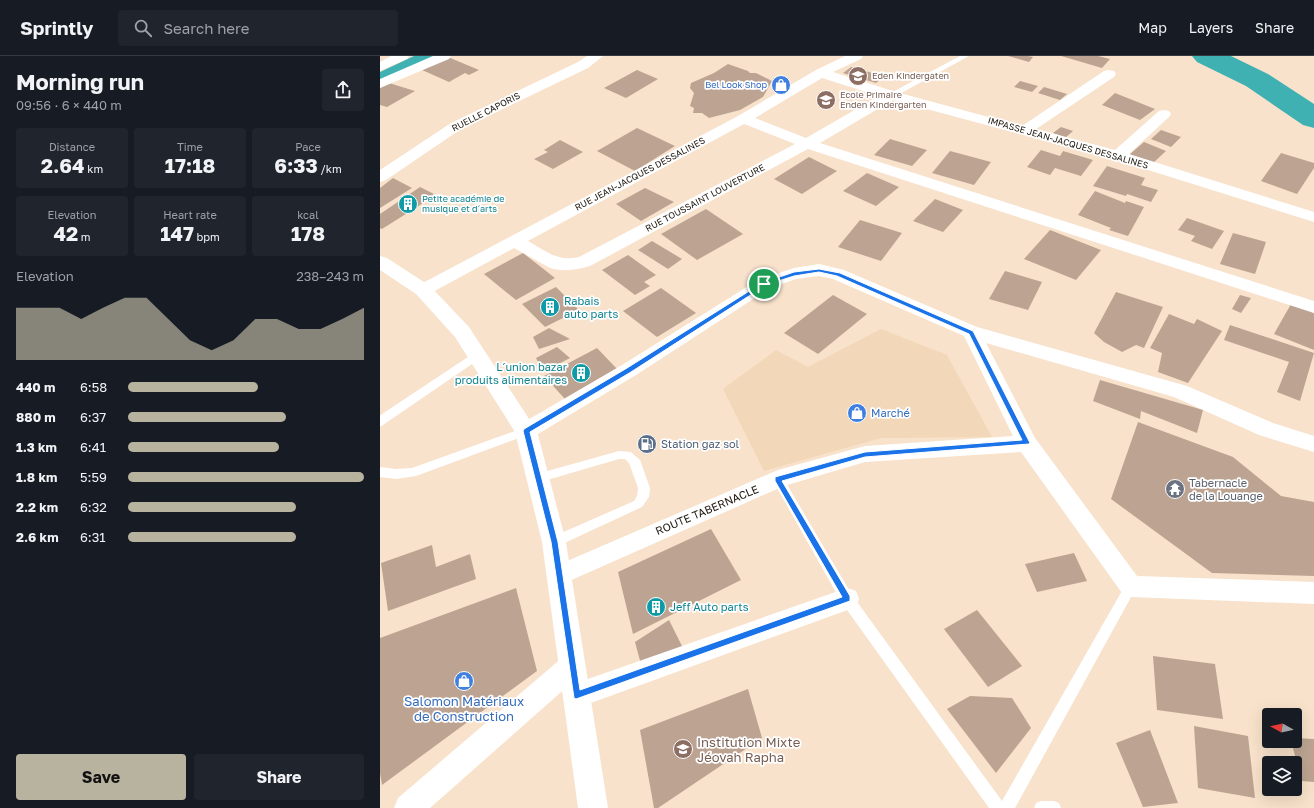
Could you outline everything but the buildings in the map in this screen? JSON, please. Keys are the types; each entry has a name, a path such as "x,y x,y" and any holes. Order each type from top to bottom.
{"main road":[{"path":"380,262 423,290 462,332 526,431 554,542 560,575 593,808"}],"street":[{"path":"380,67 402,56"},
{"path":"380,84 444,56"},
{"name":"RUELLE CAPORIS","path":"380,177 456,126 583,65 596,56"},
{"name":"RUE JEAN-JACQUES DESSALINES","path":"423,290 743,118 821,73 856,56"},
{"name":"IMPASSE JEAN-JACQUES DESSALINES","path":"821,73 891,95 1026,130 1118,156 1314,217"},
{"path":"1026,130 1109,74"},
{"name":"RUE TOUSSAINT LOUVERTURE","path":"514,241 556,264 570,265 584,262 807,144 891,95"},
{"path":"1118,156 1164,114"},
{"path":"743,118 807,144 1314,307"},
{"path":"526,431 629,370 764,284 794,274 819,270 838,274 971,332 1180,391 1266,429 1314,444"},
{"path":"971,332 1027,443 1131,586 1314,593"},
{"name":"ROUTE TABERNACLE","path":"560,575 778,479 865,454 1027,443"},
{"path":"576,695 847,599"},
{"path":"408,808 572,666"}],"lane":[{"path":"891,95 965,56"},
{"path":"380,423 386,416 477,355"},
{"path":"380,472 396,474 412,473 526,431"},
{"path":"537,478 618,456 627,455 634,460 644,488 643,497 638,504 554,542"},
{"path":"778,479 847,599 998,808"},
{"path":"1007,808 1131,586"},
{"path":"1041,808 1054,808"}],"shaded area":[{"name":"Marché","path":"881,329 947,355 992,437 881,438 764,471 723,389 776,350 808,367"}],"waterway":[{"path":"380,79 428,56"},
{"path":"1207,56 1257,80 1314,118"}],"place":[{"name":"Eden Kindergaten","path":"858,76"},
{"name":"Bel Look Shop","path":"781,85"},
{"name":"Ecole Primaire Enden Kindergarten","path":"826,100"},
{"name":"Petite académie de musique et d´arts","path":"408,204"},
{"name":"Rabais auto parts","path":"550,307"},
{"name":"L´union bazar produits alimentaires","path":"581,373"},
{"name":"Marché","path":"857,413"},
{"name":"Station gaz sol","path":"647,444"},
{"name":"Tabernacle de la Louange","path":"1175,489"},
{"name":"Jeff Auto parts","path":"656,607"},
{"name":"Salomon Matériaux de Construction","path":"464,681"},
{"name":"Institution Mixte Jéovah Rapha","path":"683,749"}],"route":[{"path":"819,270 838,274 971,332 1027,443 865,454 778,479 847,599 576,695 560,575 554,542 526,431 629,370 764,284 794,274 819,270"}]}
